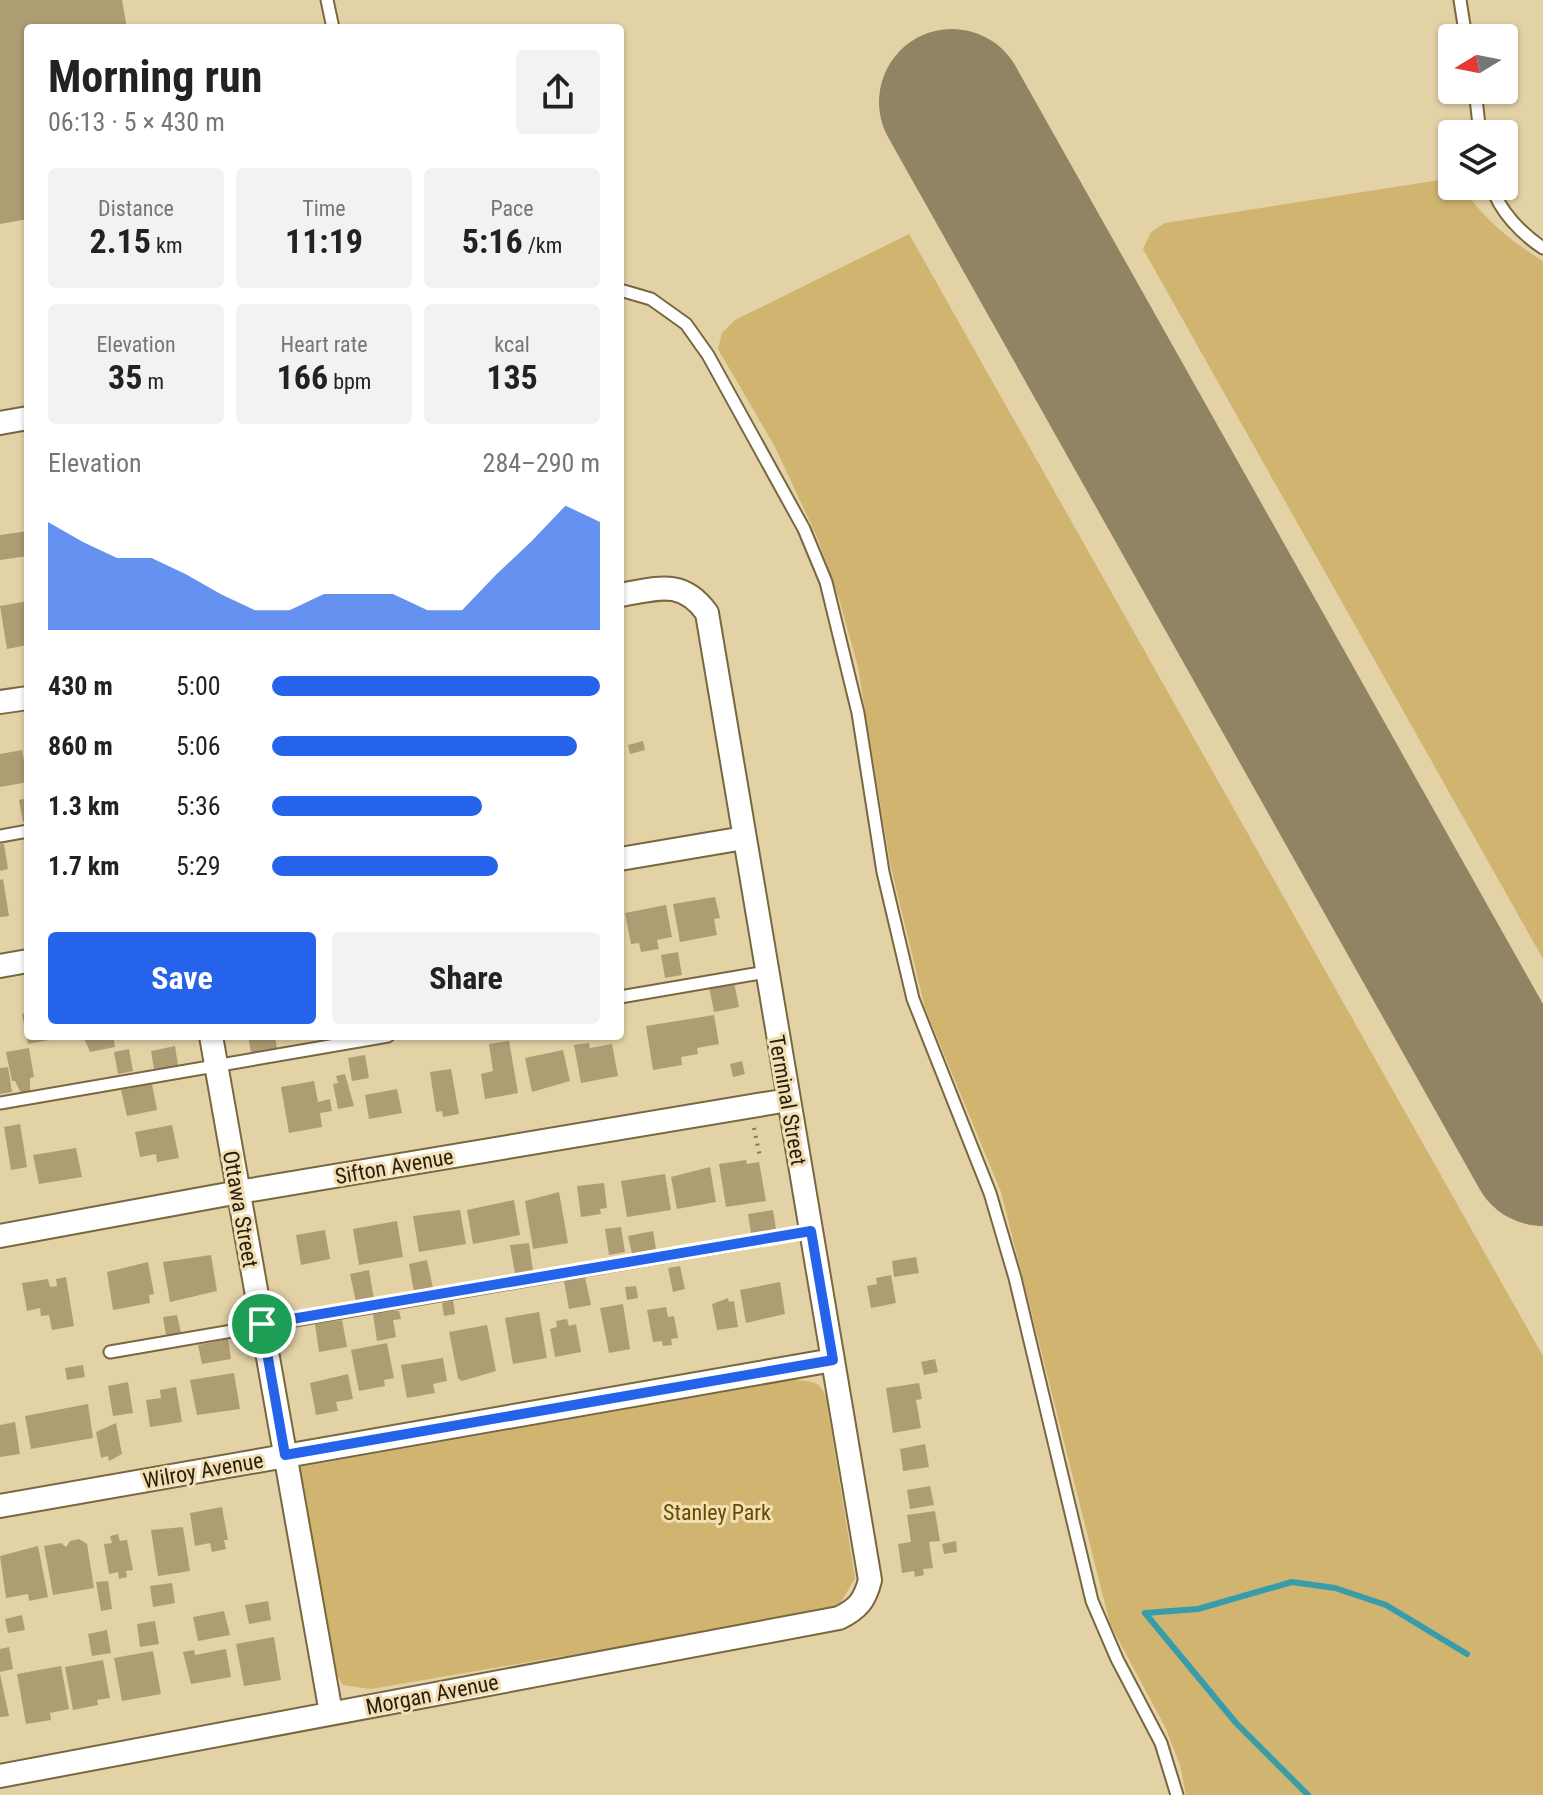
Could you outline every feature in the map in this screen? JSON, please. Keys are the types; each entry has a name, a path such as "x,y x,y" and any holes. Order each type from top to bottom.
{"street":[{"path":"0,423 24,419"},
{"name":"Terminal Street","path":"624,594 664,587 696,598 707,613 870,1580 860,1604"},
{"path":"0,702 24,699"},
{"path":"624,858 744,838"},
{"path":"0,966 24,962"},
{"name":"Ottawa Street","path":"212,1040 331,1713"},
{"name":"Sifton Avenue","path":"0,1236 239,1192 788,1100"},
{"name":"Wilroy Avenue","path":"0,1506 833,1360"},
{"name":"Morgan Avenue","path":"0,1776 839,1618 860,1604"}],"lane":[{"path":"327,0 332,24"},
{"path":"1460,0 1464,24"},
{"path":"1497,200 1515,223 1543,248"},
{"path":"624,291 651,299 686,324 708,355 804,529 826,582 858,713 883,872 913,999 990,1193 1015,1278 1092,1601 1117,1659 1161,1743 1177,1795"},
{"path":"0,836 24,832"},
{"path":"624,996 766,972"},
{"path":"0,1103 364,1040"},
{"path":"110,1352 811,1231"}],"path":[{"path":"750,1106 760,1157"}],"green space":[{"path":"1438,180 1438,200 1472,200 1498,228 1543,261 1543,959 1143,249 1151,232 1165,223"},
{"path":"909,234 1543,1356 1543,1795 1186,1795 1180,1765 1165,1727 1110,1624 1001,1192 925,1008 890,863 858,667 839,599 818,539 775,447 718,349 722,333 735,320"},
{"name":"Stanley Park","path":"794,1380 818,1385 826,1398 855,1578 840,1604 826,1611 371,1689 343,1685 331,1665 299,1467"}],"building":[{"path":"0,0 122,0 126,24 24,24 24,220 0,224"},
{"path":"24,532 24,557 0,560 0,535"},
{"path":"24,602 24,646 7,649 0,606"},
{"path":"643,741 645,750 630,754 628,745"},
{"path":"22,750 24,783 0,787 0,754"},
{"path":"24,799 24,822 23,822 19,800"},
{"path":"0,844 4,844 8,869 0,871"},
{"path":"3,879 9,916 0,917 0,880"},
{"path":"715,897 720,918 714,919 717,935 680,942 673,904"},
{"path":"666,905 672,937 657,940 659,949 641,952 639,943 631,944 625,913"},
{"path":"678,952 682,975 665,978 661,955"},
{"path":"734,982 739,1007 714,1012 709,987"},
{"path":"714,1015 719,1044 697,1048 698,1054 681,1057 682,1065 653,1070 646,1026"},
{"path":"27,1040 49,1040 28,1044"},
{"path":"85,1040 114,1040 115,1047 90,1052"},
{"path":"249,1040 276,1040 277,1049 251,1053"},
{"path":"509,1041 518,1093 485,1099 481,1074 493,1071 489,1044"},
{"path":"589,1043 590,1048 612,1044 618,1076 581,1083 574,1045"},
{"path":"175,1046 178,1065 154,1069 151,1051"},
{"path":"29,1048 34,1077 30,1078 30,1091 21,1093 12,1081 6,1052"},
{"path":"129,1049 133,1071 118,1074 114,1052"},
{"path":"563,1050 570,1081 532,1092 525,1058"},
{"path":"365,1055 369,1078 352,1081 348,1058"},
{"path":"742,1061 745,1074 733,1077 730,1064"},
{"path":"8,1067 12,1092 0,1094 0,1068"},
{"path":"451,1069 459,1114 443,1117 442,1111 436,1112 430,1072"},
{"path":"345,1074 354,1106 338,1109 333,1084 338,1083 336,1076"},
{"path":"314,1081 318,1102 330,1099 332,1111 320,1113 322,1127 289,1133 281,1087"},
{"path":"152,1084 157,1110 127,1116 121,1090"},
{"path":"397,1089 402,1113 369,1119 365,1095"},
{"path":"20,1124 27,1167 11,1170 4,1127"},
{"path":"172,1125 179,1158 157,1162 156,1154 140,1157 135,1132"},
{"path":"76,1148 82,1177 39,1184 33,1155"},
{"path":"746,1160 747,1164 759,1162 766,1201 726,1207 719,1164"},
{"path":"710,1167 716,1202 677,1209 671,1177"},
{"path":"665,1174 671,1210 627,1217 621,1181"},
{"path":"604,1183 607,1208 600,1209 601,1214 581,1217 577,1186"},
{"path":"559,1192 568,1243 533,1249 525,1201"},
{"path":"514,1200 520,1235 473,1244 467,1210"},
{"path":"460,1210 466,1244 419,1252 413,1216"},
{"path":"773,1210 776,1229 751,1233 748,1214"},
{"path":"397,1221 403,1257 359,1265 353,1229"},
{"path":"621,1227 625,1252 609,1255 605,1229"},
{"path":"325,1230 330,1259 301,1265 296,1235"},
{"path":"653,1231 656,1249 632,1254 628,1236"},
{"path":"529,1243 533,1271 515,1274 510,1245"},
{"path":"211,1255 217,1291 170,1302 163,1262"},
{"path":"916,1257 919,1273 894,1277 892,1261"},
{"path":"427,1260 433,1288 414,1292 409,1264"},
{"path":"148,1262 154,1294 149,1295 150,1303 113,1310 107,1272"},
{"path":"680,1266 685,1289 673,1292 668,1268"},
{"path":"369,1270 374,1299 356,1302 350,1274"},
{"path":"891,1275 896,1303 871,1308 867,1286 877,1284 876,1278"},
{"path":"66,1277 74,1326 52,1330 49,1315 41,1316 40,1308 27,1311 22,1283 48,1279 50,1287 57,1286 56,1279"},
{"path":"585,1277 591,1305 569,1309 564,1281"},
{"path":"780,1282 785,1314 746,1323 740,1290"},
{"path":"636,1286 638,1298 627,1300 625,1287"},
{"path":"728,1298 729,1302 734,1301 738,1327 717,1330 712,1304"},
{"path":"453,1300 455,1314 444,1316 442,1303"},
{"path":"623,1304 630,1349 609,1353 600,1308"},
{"path":"666,1307 668,1317 674,1316 678,1338 671,1339 672,1345 663,1346 662,1341 653,1342 647,1310"},
{"path":"399,1311 401,1319 393,1320 396,1337 377,1341 373,1314"},
{"path":"539,1312 547,1358 513,1364 505,1318"},
{"path":"177,1315 181,1333 166,1335 163,1317"},
{"path":"567,1319 569,1326 576,1324 581,1352 555,1357 550,1329 557,1327 556,1321"},
{"path":"342,1320 347,1347 319,1352 315,1324"},
{"path":"487,1325 496,1371 462,1381 458,1378 449,1332"},
{"path":"228,1339 231,1359 202,1364 198,1345"},
{"path":"387,1343 394,1378 384,1380 385,1386 359,1391 351,1350"},
{"path":"443,1358 447,1381 433,1384 435,1393 407,1398 401,1365"},
{"path":"935,1359 938,1372 924,1375 921,1362"},
{"path":"83,1365 85,1377 67,1380 65,1368"},
{"path":"234,1373 240,1409 197,1415 190,1380"},
{"path":"348,1374 353,1399 336,1402 338,1411 316,1415 310,1383"},
{"path":"128,1382 133,1413 113,1416 108,1386"},
{"path":"919,1383 922,1399 916,1400 921,1428 893,1433 886,1388"},
{"path":"176,1387 182,1422 150,1427 146,1400 161,1398 160,1390"},
{"path":"88,1404 93,1438 31,1449 25,1416"},
{"path":"15,1422 20,1454 0,1457 0,1425"},
{"path":"116,1423 122,1454 109,1461 108,1456 101,1458 96,1432"},
{"path":"925,1444 929,1467 903,1471 900,1449"},
{"path":"930,1486 934,1505 910,1509 907,1490"},
{"path":"222,1507 228,1540 224,1540 226,1549 212,1552 210,1543 195,1546 190,1513"},
{"path":"935,1511 940,1541 929,1542 933,1568 923,1569 924,1575 915,1577 914,1571 902,1573 898,1544 911,1542 907,1515"},
{"path":"183,1527 190,1571 158,1576 151,1530"},
{"path":"118,1534 120,1541 127,1540 133,1570 126,1571 127,1577 119,1579 118,1572 109,1574 104,1544 112,1543 110,1536"},
{"path":"79,1539 87,1544 94,1588 53,1595 44,1546 61,1543 66,1547 70,1541"},
{"path":"956,1541 957,1552 944,1554 942,1544"},
{"path":"38,1546 48,1597 29,1601 28,1594 6,1598 0,1556"},
{"path":"108,1581 112,1609 101,1611 96,1582"},
{"path":"172,1583 175,1603 153,1607 150,1586"},
{"path":"268,1601 271,1620 249,1624 245,1605"},
{"path":"224,1611 230,1635 198,1641 193,1617"},
{"path":"22,1615 25,1630 8,1633 5,1619"},
{"path":"155,1621 159,1644 140,1647 137,1624"},
{"path":"107,1630 111,1653 92,1656 88,1634"},
{"path":"274,1637 281,1680 244,1686 236,1644"},
{"path":"9,1647 13,1669 0,1672 0,1649"},
{"path":"226,1649 231,1677 191,1684 183,1652 194,1650 195,1655"},
{"path":"153,1651 161,1694 122,1701 114,1658"},
{"path":"103,1660 110,1698 97,1700 98,1705 73,1710 65,1667"},
{"path":"61,1666 69,1709 50,1713 51,1720 26,1724 17,1674"},
{"path":"0,1674 9,1716 0,1717"}],"waterway":[{"path":"1145,1613 1198,1609 1292,1582 1335,1588 1386,1605 1467,1654"},
{"path":"1145,1613 1236,1723 1308,1795"}],"runway":[{"path":"952,102 1543,1153"}],"route":[{"path":"811,1231 833,1360 285,1455 262,1324 811,1231"}]}
